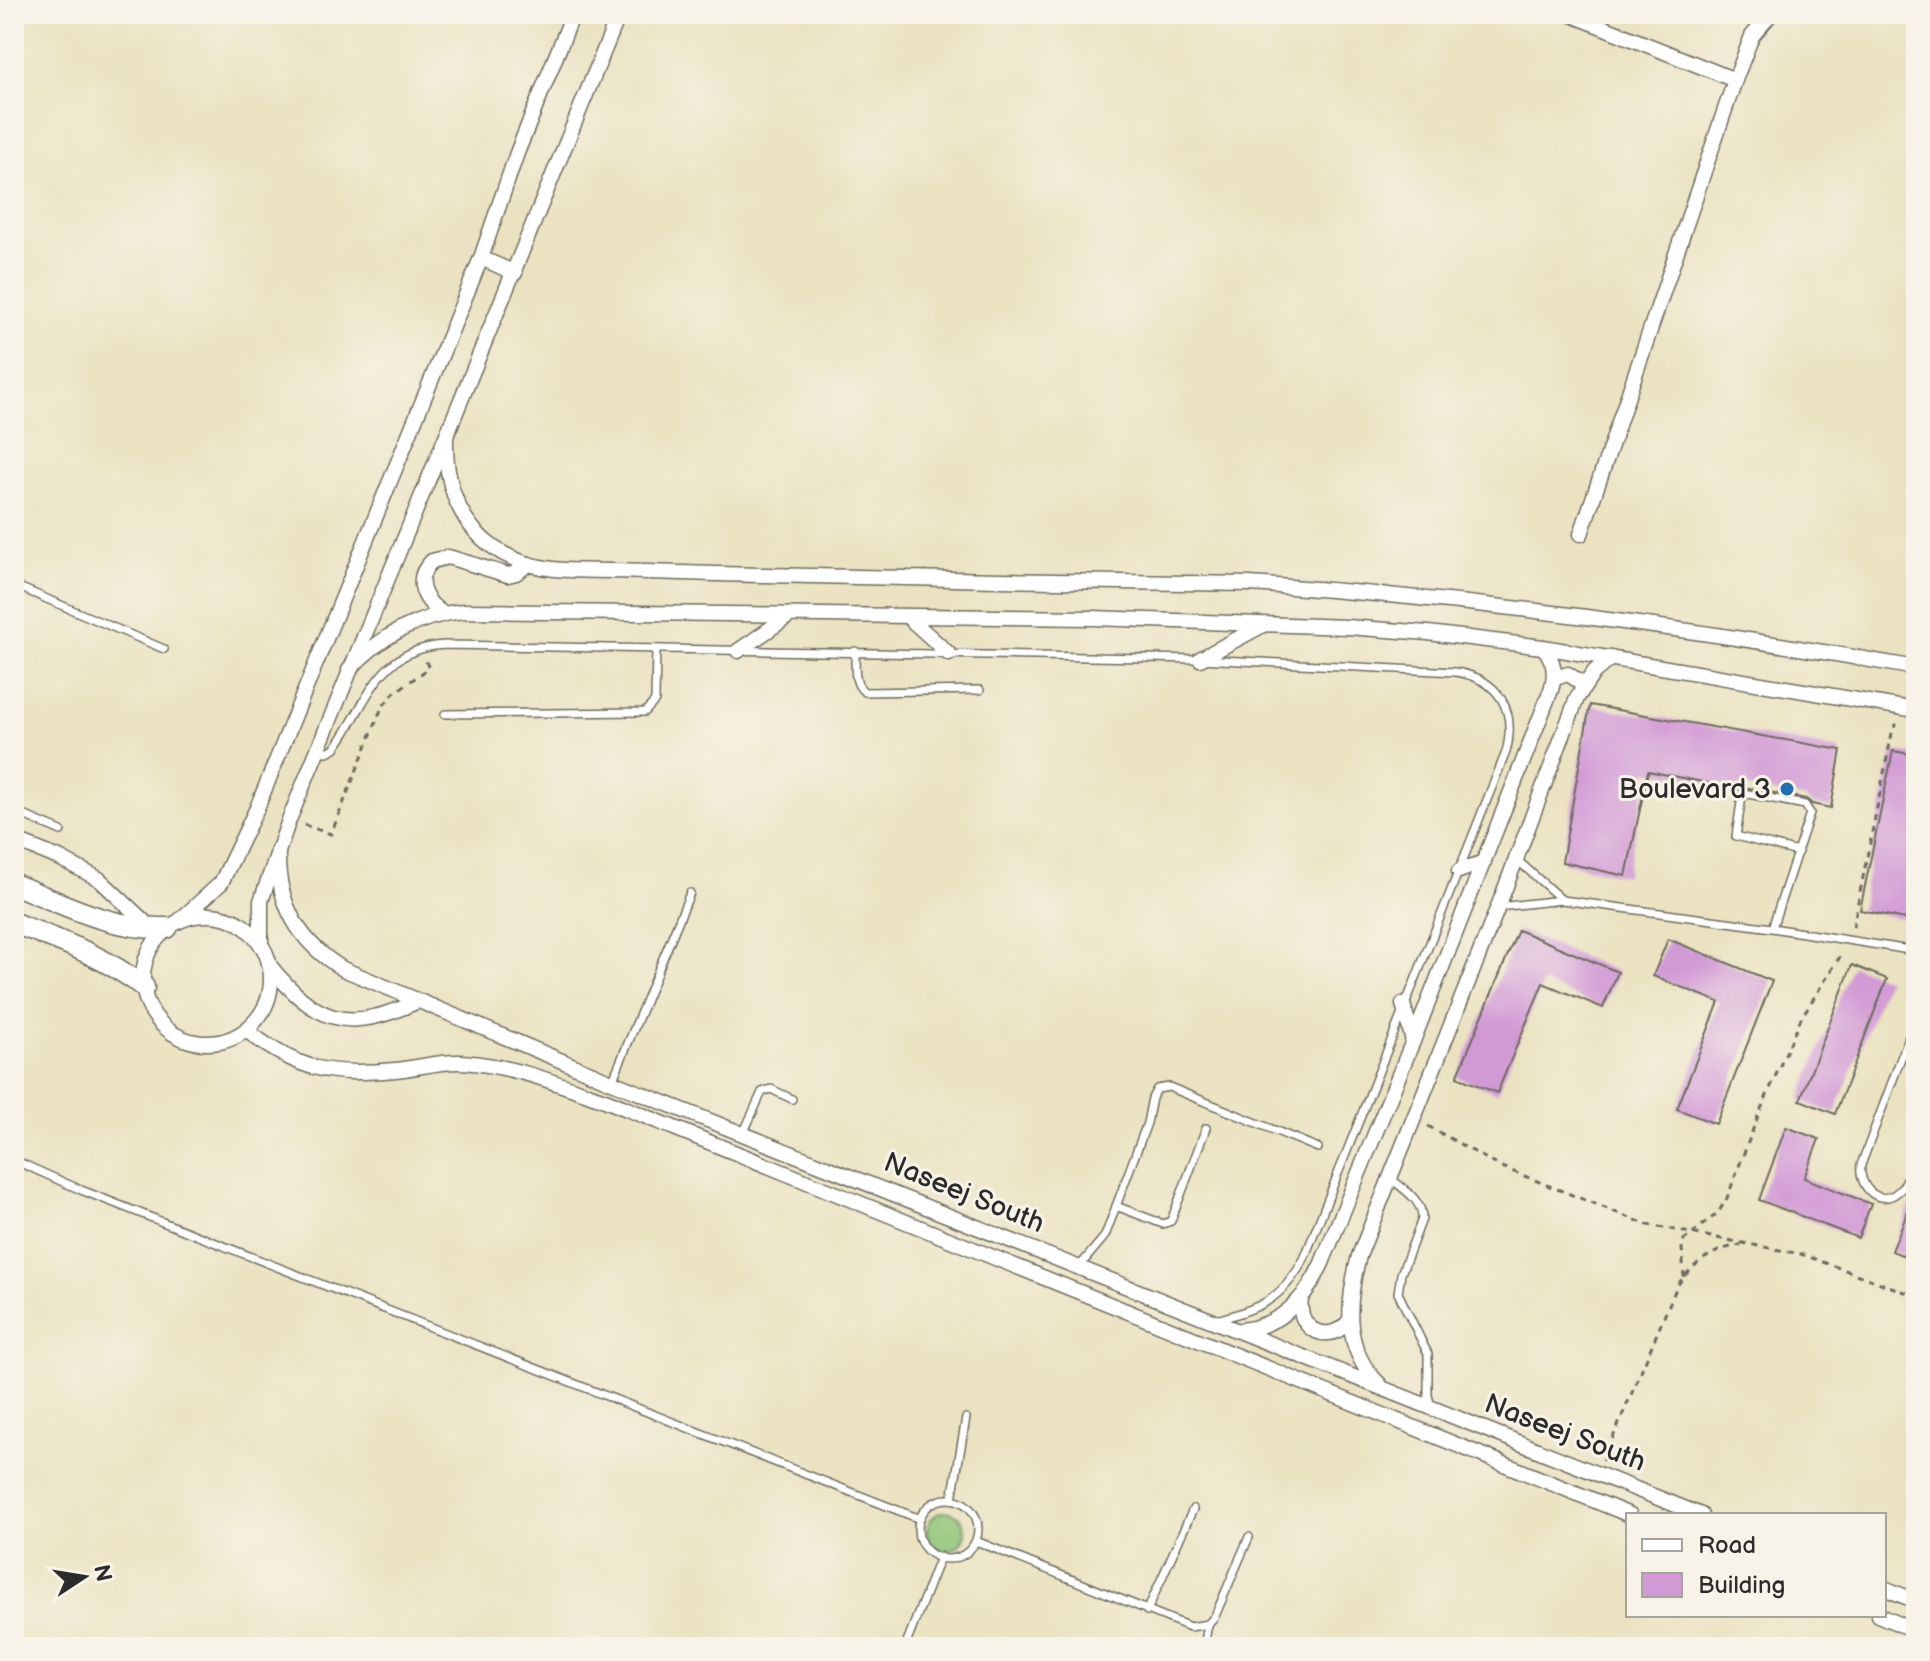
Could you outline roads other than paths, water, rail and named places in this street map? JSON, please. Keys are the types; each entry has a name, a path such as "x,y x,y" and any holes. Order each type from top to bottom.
{"main road":[{"path":"14,884 105,922 166,926"},
{"path":"14,923 93,953 144,987"}],"street":[{"path":"269,965 269,994 256,1020 246,1030 222,1041 195,1042 171,1032 152,1013 144,987 143,974 150,948 166,926 211,895 235,858 481,258 517,153 573,14"},
{"path":"261,945 261,901 289,820 619,14"},
{"path":"1570,14 1735,80"},
{"path":"1581,534 1735,80 1752,36 1771,14"},
{"path":"481,258 515,273"},
{"path":"446,440 445,462 449,483 464,518 474,532 507,556 559,570 1249,584 1321,589 1682,628 1916,668"},
{"path":"444,614 430,605 422,591 422,575 432,561 448,557 508,575 523,570 529,564"},
{"path":"349,670 394,633 444,614 463,611 1093,618 1388,630 1543,647 1913,710"},
{"path":"738,651 791,614"},
{"path":"907,616 949,654"},
{"path":"1200,659 1263,625"},
{"path":"1239,1330 1271,1323 1301,1299 1322,1263 1555,678 1552,661 1543,647"},
{"path":"1386,1391 1360,1360 1349,1321 1352,1282 1359,1256 1582,688 1594,672 1611,658"},
{"path":"1555,678 1568,674 1580,682 1582,688"},
{"path":"14,840 59,858 99,879 166,926"},
{"name":"Naseej South","path":"278,849 278,879 286,907 309,944 343,969 612,1082 1696,1513"},
{"path":"1459,871 1484,862"},
{"path":"166,926 191,916 218,916 243,926 261,945 269,965 300,1000 335,1017 372,1017 416,1002"},
{"path":"1403,1004 1413,1041"},
{"path":"246,1030 277,1053 313,1068 348,1072 461,1062 544,1078 1626,1513"},
{"path":"1301,1299 1300,1315 1315,1332 1331,1334 1349,1321"},
{"path":"1886,1589 1916,1601"},
{"path":"1883,1617 1916,1631"}],"lane":[{"path":"14,585 164,649"},
{"path":"318,751 327,752 335,748 381,674 398,658 419,648 445,645 1200,659 1456,672 1477,676 1495,690 1506,709 1508,742 1368,1100 1298,1271 1283,1290 1264,1305 1215,1320"},
{"path":"445,714 645,712 655,701 656,649"},
{"path":"855,651 856,680 865,692 980,690"},
{"path":"1772,928 1798,852 1810,813 1805,805 1748,794 1742,796 1736,836 1798,852"},
{"path":"14,811 61,831"},
{"path":"1516,859 1562,900"},
{"path":"612,1082 690,893"},
{"path":"1498,907 1562,900 1772,928 1914,951 1916,940"},
{"path":"1916,1018 1861,1165 1863,1186 1881,1197 1900,1190 1916,1154"},
{"path":"1079,1267 1099,1245 1147,1123 1154,1092 1161,1087 1169,1087 1318,1148"},
{"path":"743,1134 762,1092 771,1089 792,1099"},
{"path":"1116,1206 1163,1224 1171,1221 1206,1128"},
{"path":"14,1160 81,1190 920,1519"},
{"path":"1390,1178 1422,1209 1422,1219 1401,1274 1398,1293 1428,1354 1428,1395 1432,1409"},
{"path":"952,1499 966,1418"},
{"path":"952,1499 961,1501 974,1514 978,1531 976,1541 965,1554 949,1559 926,1549 918,1527 923,1512 936,1501 952,1499"},
{"path":"1147,1611 1193,1509"},
{"path":"1204,1647 1208,1624 1221,1607 1249,1537"},
{"path":"976,1541 1190,1627 1208,1624"},
{"path":"905,1647 940,1557"}],"place":[{"name":"Boulevard 3","path":"1787,789"}]}
